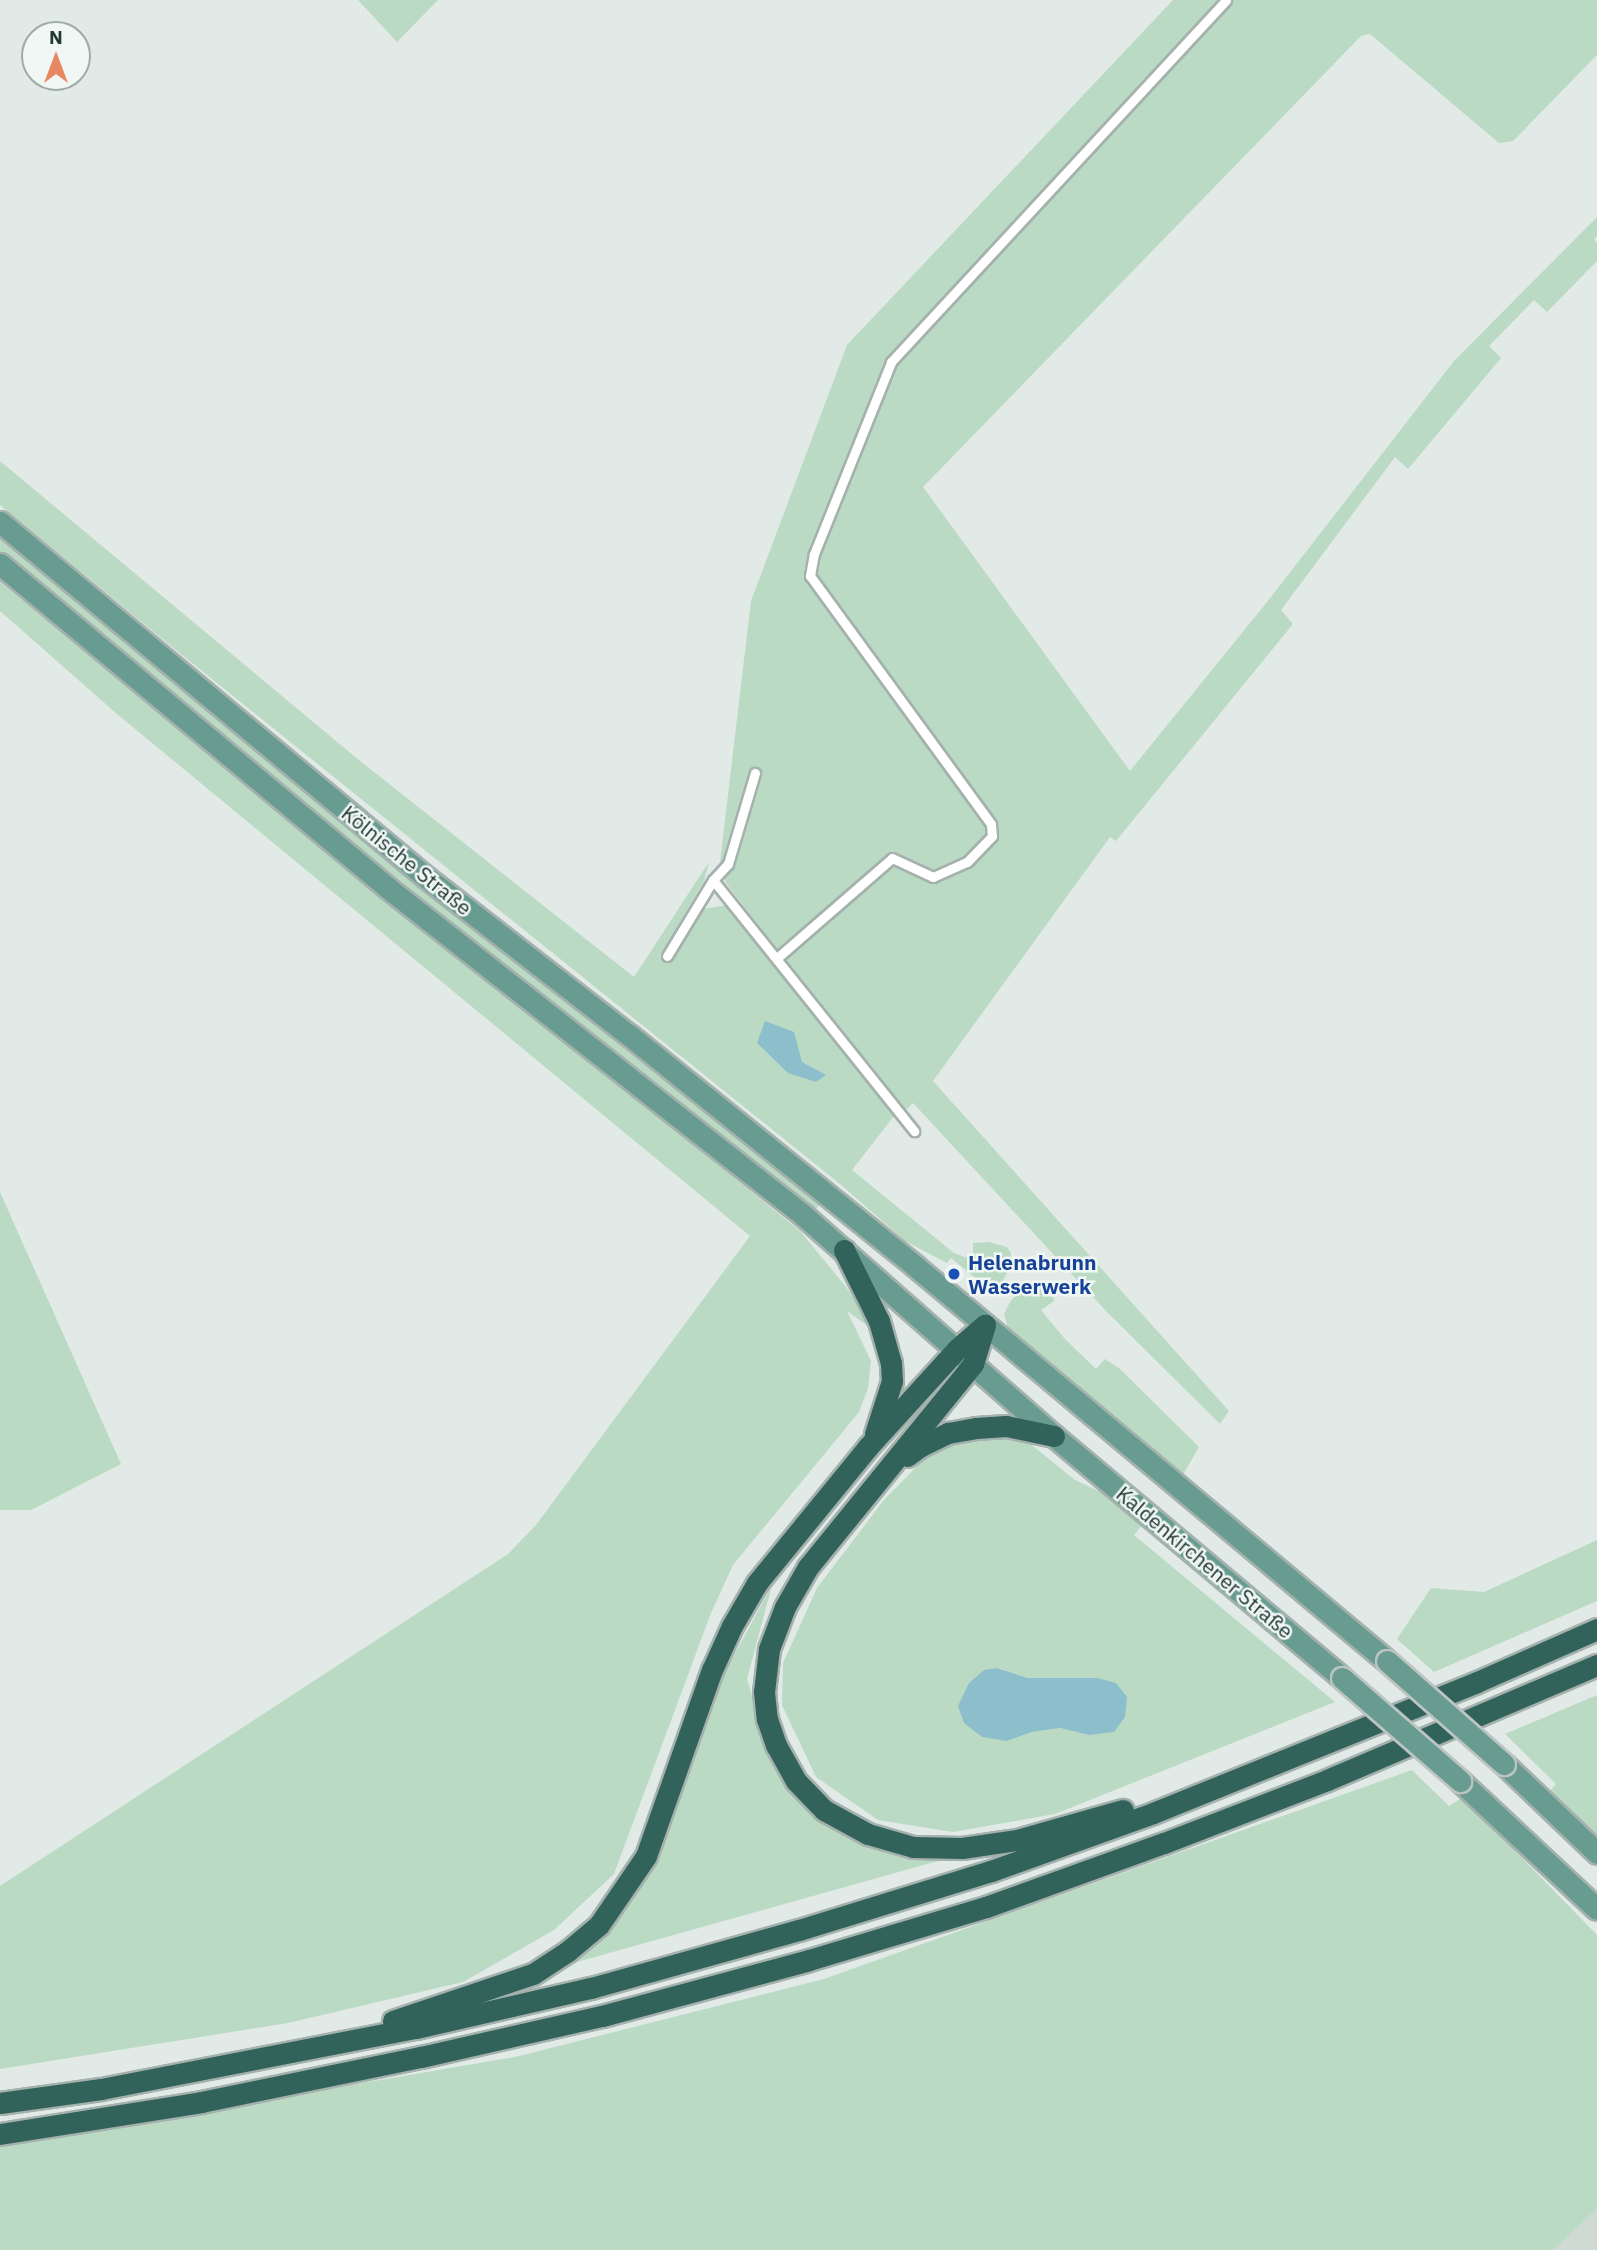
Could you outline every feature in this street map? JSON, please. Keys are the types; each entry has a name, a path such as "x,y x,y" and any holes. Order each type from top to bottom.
{"highway":[{"path":"844,1250 879,1321 891,1363 892,1381 878,1429 867,1448"},
{"path":"307,2050 533,1974 568,1951 599,1925 646,1856 712,1670 732,1626 757,1583 867,1448 957,1349 985,1325"},
{"path":"985,1325 973,1364 889,1471 808,1567 785,1607 769,1649 764,1692 767,1719 776,1745 796,1781 824,1810 869,1835 902,1844 962,1848 1017,1840 1255,1772"},
{"path":"889,1471 920,1446 948,1433 1006,1426 1054,1436"},
{"path":"0,2103 101,2089 307,2050 591,1988 799,1930 991,1871 1153,1813 1597,1629"},
{"path":"0,2134 201,2102 421,2057 602,2016 809,1960 986,1907 1152,1848 1499,1709 1597,1665"},
{"path":"1499,1709 1597,1675"}],"main road":[{"name":"Kölnische Straße","path":"0,522 427,878 629,1035 842,1210"},
{"name":"Kölnische Straße","path":"0,564 388,888 806,1217"},
{"name":"Kaldenkirchener Straße","path":"842,1210 985,1325 1387,1661 1504,1764 1597,1853"},
{"name":"Kaldenkirchener Straße","path":"806,1217 1054,1436 1460,1781 1597,1909"}],"lane":[{"path":"777,958 892,858 933,877 967,862 992,836 991,824 810,576 814,554 891,362 1226,0"},
{"path":"667,956 713,880 728,864 755,773"},
{"path":"713,880 914,1131"}],"shaded area":[{"path":"1597,2209 1597,2250 1553,2250"}],"green space":[{"path":"358,0 438,0 397,42"},
{"path":"1173,0 1597,0 1597,55 1513,141 1499,143 1370,34 1361,36 923,487 1130,771 1267,602 1454,361 1597,217 1597,236 1594,239 1597,243 1597,261 1547,312 1534,300 1489,346 1501,358 1408,469 1395,457 1281,610 1293,624 1116,841 1110,837 933,1081 1229,1411 1220,1424 1106,1311 913,1103 903,1113 726,883 720,862 751,601 847,345"},
{"path":"0,461 360,761 634,977 709,862 704,881 660,956 670,962 701,909 729,905 894,1116 852,1170 954,1253 973,1260 973,1243 989,1242 1007,1247 1011,1253 1010,1266 1001,1285 994,1293 951,1258 947,1263 905,1241 840,1184 161,638 0,505"},
{"path":"0,539 454,913 820,1204 813,1213 376,861 0,552"},
{"path":"0,582 800,1231 846,1287 875,1331 847,1311 871,1361 868,1388 859,1412 733,1565 711,1613 614,1874 554,1930 463,1982 288,2023 0,2069 0,1886 508,1554 536,1525 750,1236 117,714 0,611"},
{"path":"0,1192 121,1464 31,1510 0,1510"},
{"path":"1035,1283 1047,1285 1051,1290 1054,1301 1041,1310 1065,1339 1096,1369 1105,1359 1120,1369 1199,1447 1183,1475 1008,1328 1004,1314 1009,1304 1016,1294"},
{"path":"1018,1434 1075,1480 1109,1496 1142,1525 1134,1535 1335,1702 1055,1814 953,1832 878,1820 816,1777 782,1705 783,1663 817,1588 884,1500 922,1461 952,1442 968,1436","holes":["998,1668 1028,1678 1060,1679 1089,1735 1060,1728 1032,1732 1007,1741"]},
{"path":"1597,1540 1597,1601 1434,1672 1397,1639 1431,1588 1484,1592"},
{"path":"772,1585 747,1679 768,1749 791,1789 864,1846 938,1861 577,1962 648,1874 724,1674"},
{"path":"1597,1695 1597,1838 1550,1791 1556,1784 1505,1734"},
{"path":"1412,1770 1449,1806 1460,1799 1487,1822 1597,1935 1597,2209 1553,2250 0,2250 0,2145 515,2057 824,1979"}],"water":[{"path":"765,1021 794,1032 802,1062 826,1075 816,1082 788,1073 757,1043"},
{"path":"997,1668 1028,1678 1097,1678 1116,1683 1127,1697 1125,1717 1114,1732 1089,1735 1060,1728 1032,1732 1007,1741 982,1737 964,1723 958,1706 969,1683 984,1670"}],"place":[{"name":"Helenabrunn Wasserwerk","path":"954,1274"}]}
